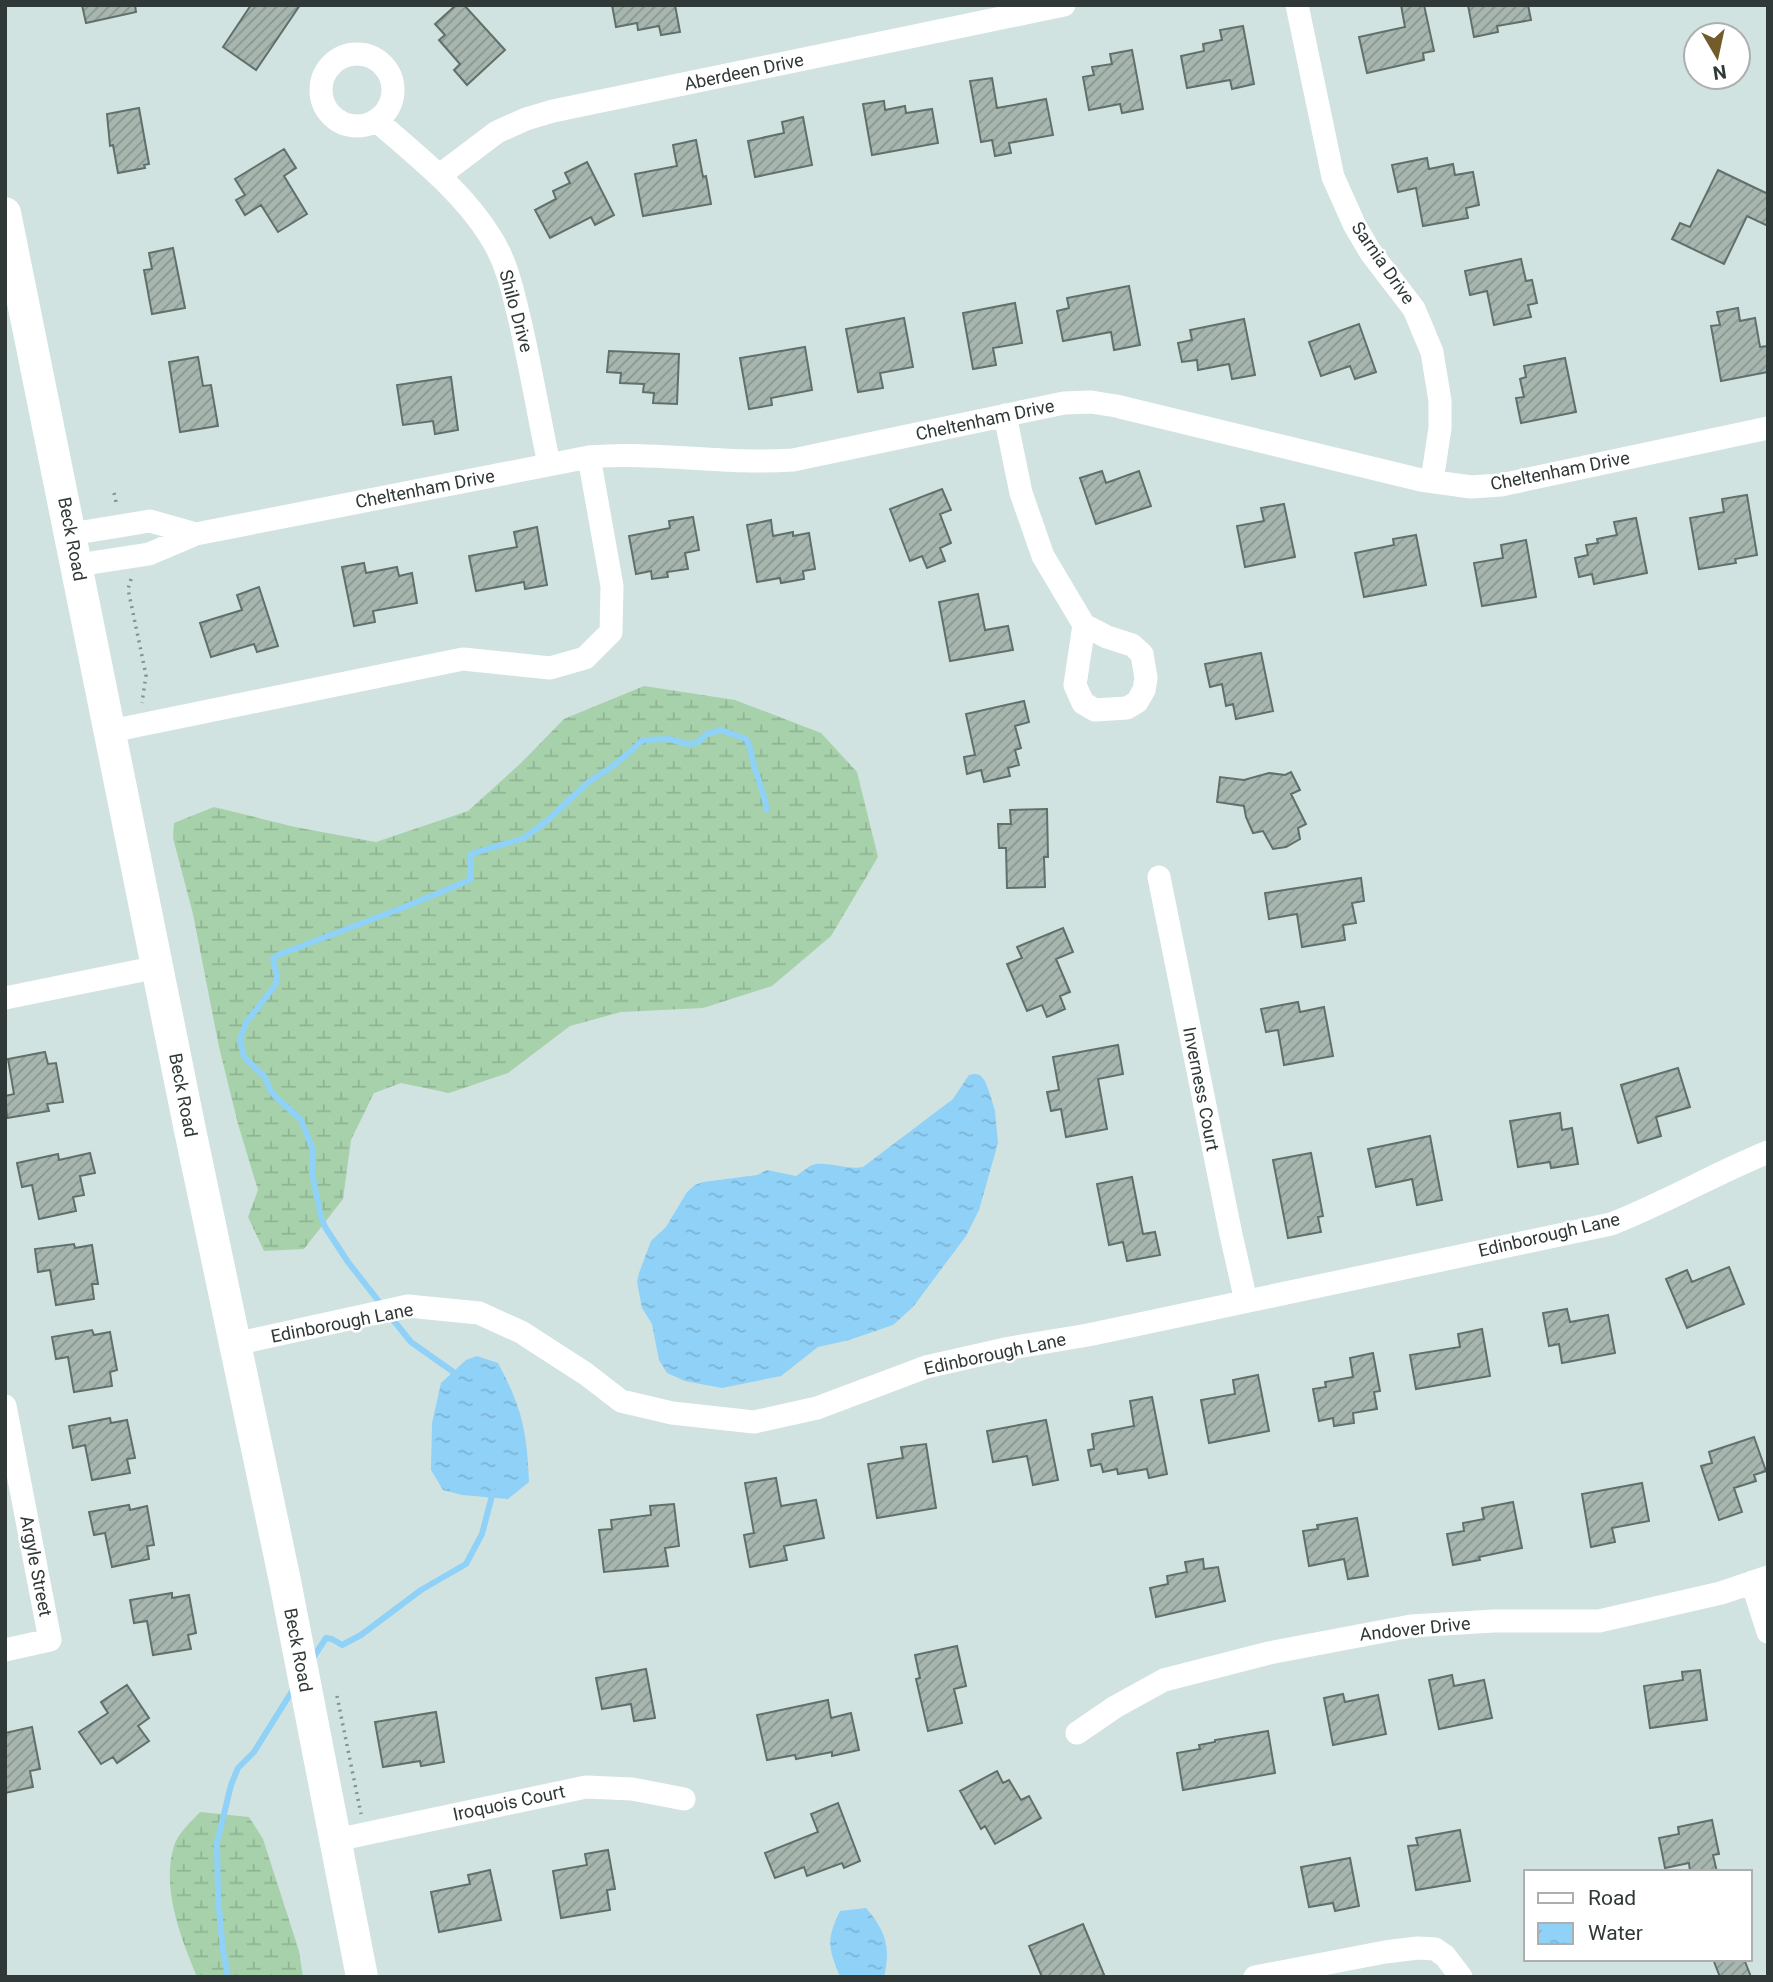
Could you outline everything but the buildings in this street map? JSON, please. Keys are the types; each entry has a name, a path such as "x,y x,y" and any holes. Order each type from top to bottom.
{"main road":[{"name":"Beck Road","path":"5,213 235,1344 350,1837 362,1977"}],"street":[{"name":"Aberdeen Drive","path":"440,175 497,132 553,111 1064,5"},
{"name":"Sarnia Drive","path":"1297,5 1334,177 1355,226 1371,253 1414,309 1432,352 1440,401 1440,428 1432,481"},
{"name":"Shilo Drive","path":"377,121 440,175 489,234 510,279 549,464"},
{"name":"Cheltenham Drive","path":"78,565 149,554 196,534 589,457 633,455 761,462 793,460 1054,405 1091,402 1432,481 1471,487 1501,485 1768,428"},
{"path":"1005,415 1021,493 1035,536 1043,556 1084,625"},
{"path":"111,731 463,659 550,668 585,658 611,632 612,586 589,457"},
{"name":"Cheltenham Drive","path":"71,534 150,521 196,534"},
{"name":"Inverness Court","path":"1159,877 1246,1301"},
{"path":"5,998 158,967"},
{"name":"Edinborough Lane","path":"235,1344 408,1306 479,1313 521,1332 586,1374 621,1401 672,1413 754,1422 817,1408 926,1367 1611,1224 1654,1207 1723,1171 1768,1152"},
{"name":"Argyle Street","path":"5,1406 50,1640 5,1650"},
{"path":"1760,1580 1768,1632"},
{"name":"Andover Drive","path":"1077,1732 1164,1680 1269,1653 1411,1626 1494,1621 1599,1621 1721,1593 1760,1580"},
{"name":"Iroquois Court","path":"350,1837 586,1787 632,1789 684,1799"},
{"path":"1255,1977 1418,1948 1435,1950 1445,1956 1461,1977"}],"path":[{"path":"114,492 122,525"},
{"path":"128,557 131,579 128,589 146,675 142,703"},
{"path":"337,1696 350,1837"}],"green space":[{"path":"644,686 735,700 821,733 857,772 878,857 831,936 772,986 703,1008 621,1012 570,1026 508,1073 449,1093 401,1083 374,1093 351,1140 343,1199 304,1249 264,1251 248,1217 258,1190 219,1047 193,914 173,838 174,823 214,807 295,827 376,842 468,811 564,719"},
{"path":"200,1812 249,1817 263,1839 299,1951 303,1977 197,1977 179,1929 170,1879 176,1841"}],"water":[{"path":"975,1074 985,1081 990,1094 995,1111 998,1143 979,1210 966,1236 913,1307 893,1325 818,1347 781,1376 722,1388 685,1381 667,1373 659,1360 652,1324 642,1308 637,1282 651,1241 666,1227 687,1192 703,1182 757,1175 767,1170 796,1176 816,1164 863,1167 953,1099 969,1075"},
{"path":"477,1356 498,1363 513,1393 522,1420 529,1482 508,1499 462,1495 443,1490 431,1470 432,1423 441,1383 466,1360"},
{"path":"866,1908 878,1924 885,1940 887,1957 884,1977 840,1977 830,1944 835,1921 840,1911"}],"waterway":[{"path":"384,1308 325,1227 312,1173 313,1150 301,1120 277,1098 270,1090 265,1077 244,1057 240,1040 246,1023 276,984 273,959 470,880 471,854 524,838 548,820 586,784 617,763 643,740 669,739 687,744 697,743 707,734 721,730 746,739 767,810"},
{"path":"390,1316 411,1342 452,1371 456,1377"},
{"path":"311,1661 326,1638 342,1645 361,1635 421,1590 466,1564 482,1534 493,1492"},
{"path":"228,1977 218,1899 217,1843 231,1785 238,1768 254,1752 294,1688"}]}
